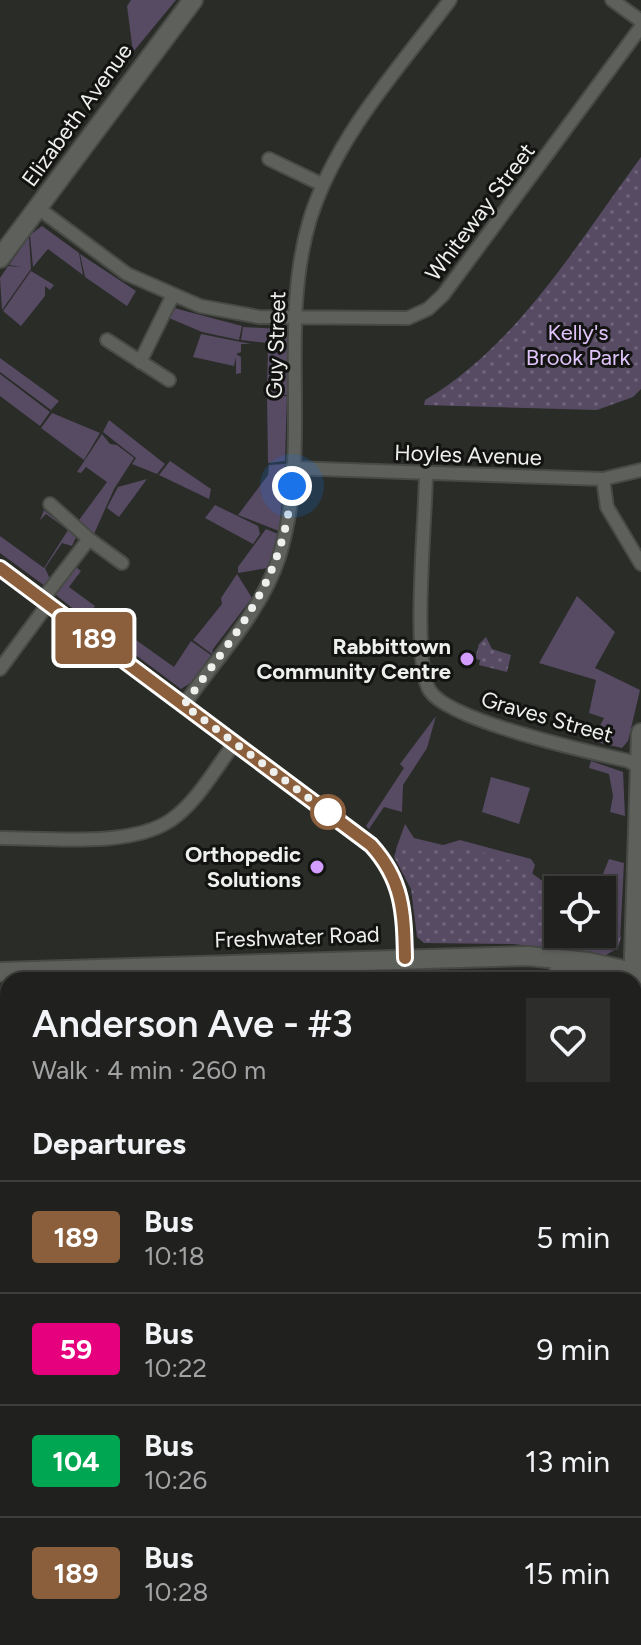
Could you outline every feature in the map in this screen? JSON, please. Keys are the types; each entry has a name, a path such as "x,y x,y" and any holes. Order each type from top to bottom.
{"main road":[{"name":"Elizabeth Avenue","path":"0,258 193,0"},
{"path":"639,972 641,733"},
{"name":"Freshwater Road","path":"113,972 405,958 555,958 633,972"},
{"path":"499,958 521,967 552,972"}],"street":[{"name":"Guy Street","path":"184,705 253,610 272,574 288,521 295,318 306,236 323,185 357,125 450,0"},
{"path":"612,0 641,21"},
{"name":"Whiteway Street","path":"38,208 114,266 172,297 229,313 400,320 428,309 449,286 641,27"},
{"path":"269,159 323,185"},
{"path":"140,362 172,297"},
{"path":"107,340 169,380"},
{"name":"Hoyles Avenue","path":"292,468 603,479 641,470"},
{"name":"Graves Street","path":"426,473 422,663 432,695 458,713 640,768"},
{"path":"603,479 610,515 641,564"},
{"path":"50,504 122,563"},
{"path":"0,669 89,539"},
{"path":"0,568 359,835 386,862 402,894 405,958"},
{"path":"0,838 131,836 158,827 183,809 234,744"}],"green space":[{"path":"131,0 176,0 133,52 127,6"},
{"name":"Kelly's Brook Park","path":"641,157 641,389 633,397 597,410 424,405 425,400 489,351 518,321"},
{"path":"42,226 79,253 83,275 48,249 33,267 30,235"},
{"path":"29,237 31,269 2,310 0,278 8,266 22,267 9,265"},
{"path":"80,254 136,291 127,306 85,277"},
{"path":"31,271 54,285 50,290 45,286 45,296 21,326 3,311"},
{"path":"174,308 242,326 239,340 202,332 169,318"},
{"path":"243,327 279,329 288,335 287,395 267,394 268,343 241,340"},
{"path":"201,334 251,344 241,344 241,352 236,354 241,357 241,373 236,374 236,357 234,366 193,357"},
{"path":"0,358 59,401 51,410 0,372"},
{"path":"0,374 50,412 40,426 0,396"},
{"path":"267,396 287,396 285,461 268,463"},
{"path":"52,413 100,433 84,460 41,428"},
{"path":"109,420 165,464 157,474 132,464 136,458 103,432"},
{"path":"102,434 110,444 117,445 134,458 114,489 94,534 79,520 107,482 86,467 81,473 77,472"},
{"path":"170,461 211,489 209,499 159,475"},
{"path":"285,464 279,531 238,515 268,475 269,465"},
{"path":"147,479 119,517 107,508 118,487"},
{"path":"215,505 258,526 260,534 253,544 205,518"},
{"path":"44,510 66,528 46,514 40,520"},
{"path":"266,529 278,534 268,568 238,573 238,567"},
{"path":"68,530 76,537 72,546 62,543 45,568 50,579 45,586 0,553 0,536 44,568"},
{"path":"76,567 81,571 69,587 95,606 86,619 56,595"},
{"path":"237,574 252,598 212,654 193,640 222,604 221,598"},
{"path":"577,596 615,632 595,668 640,690 628,741 622,748 592,741 604,718 589,713 596,680 539,663"},
{"path":"96,608 136,637 127,649 88,619"},
{"path":"486,637 492,649 511,655 507,672 479,665 480,660 475,659 479,644"},
{"path":"136,640 174,667 191,641 211,655 192,682 181,689 129,650"},
{"path":"436,716 427,748 403,785 402,812 384,807 369,829 366,826 404,768 400,764"},
{"path":"591,761 623,772 625,816 610,812 613,796 609,774 589,768"},
{"path":"491,777 530,788 519,824 482,812"},
{"path":"405,824 414,838 443,845 460,840 531,859 535,865 531,878 396,849"},
{"path":"398,844 422,851 460,846 516,862 544,882 544,948 513,944 424,943 417,937 411,889 394,857"},
{"path":"609,859 624,863 620,940 616,937 616,876 595,876 603,874"},
{"path":"616,933 621,937 618,948 606,955 547,948 616,948"}],"bus line":[{"name":"189","path":"0,568 371,845 392,870 402,894 405,958"}],"place":[{"name":"Rabbittown Community Centre","path":"467,659"},
{"name":"Orthopedic Solutions","path":"317,867"}],"route":[{"path":"292,486 288,521 278,559 263,592 184,705 334,817 328,812"}]}
